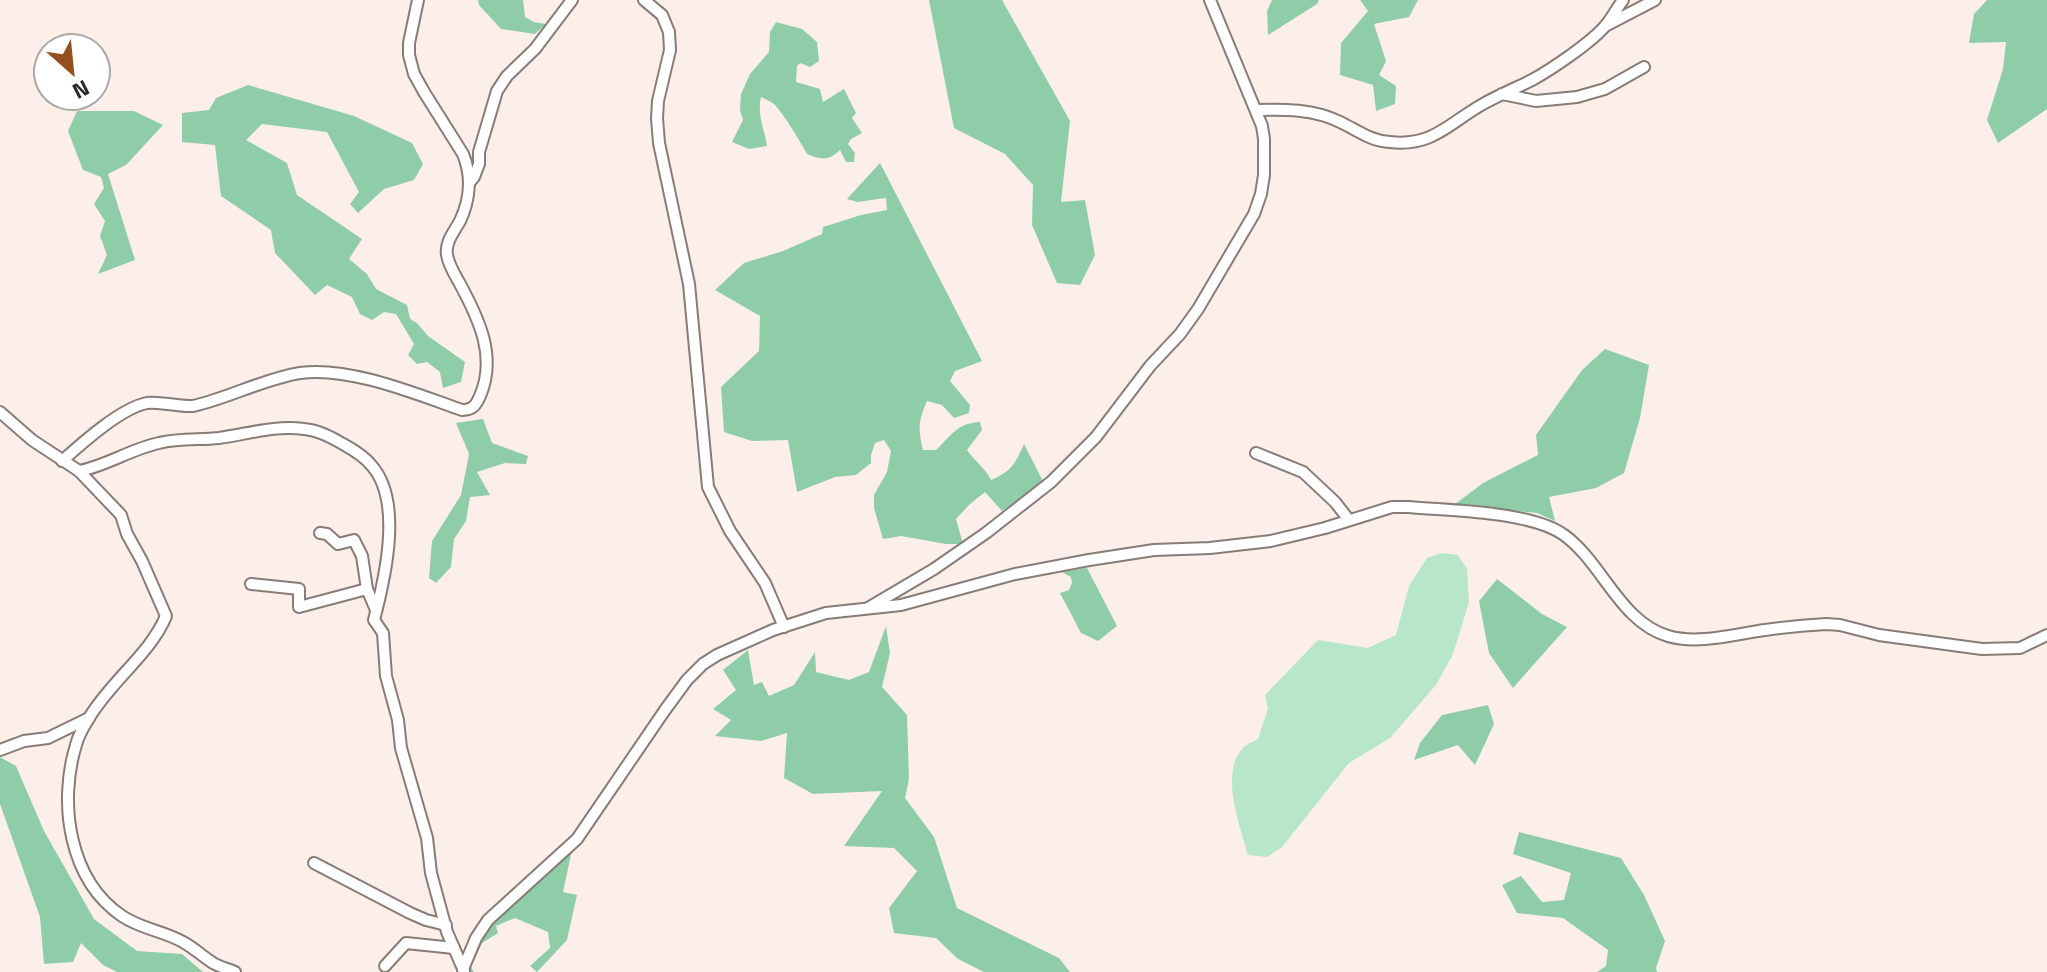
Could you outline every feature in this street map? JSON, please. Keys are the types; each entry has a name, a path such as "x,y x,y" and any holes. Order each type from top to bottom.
{"street":[{"path":"62,461 93,434 140,405 152,402 178,407 193,406 301,373 328,373 368,379 462,410 473,407 486,380 487,349 477,317 447,255 447,246 466,207 469,183 467,164 414,74 409,43 418,0"},
{"path":"469,183 477,171 479,152 497,91 507,76 535,49 572,0"},
{"path":"644,0 662,15 669,32 670,50 657,118 663,168 689,284 708,487 746,558 765,583 784,627"},
{"path":"866,609 963,550 1051,482 1096,437 1198,309 1254,214 1264,175 1264,139 1256,110 1210,0"},
{"path":"1605,26 1623,0"},
{"path":"1256,110 1288,109 1310,113 1339,121 1372,139 1407,143 1433,137 1467,113 1545,72 1605,26 1655,0"},
{"path":"1502,94 1536,101 1577,97 1605,89 1644,67"},
{"path":"0,412 32,440 79,471 121,515 166,616 150,642 89,718 75,745 68,794 71,836 76,853 99,894 119,914 134,923 179,939 210,962 235,972"},
{"path":"79,471 145,446 283,428 306,429 335,439 371,464 384,486 388,515 387,561 374,620 383,633 386,676 398,720 401,748 427,838 431,873 464,971"},
{"path":"1256,453 1303,472 1349,520"},
{"path":"464,971 476,938 488,920 577,839 687,680 703,664 741,643 826,613 901,605 1041,568 1154,550 1271,541 1392,507 1409,507 1514,517 1540,523 1565,535 1646,626 1679,639 1826,624 1938,644 2002,650 2020,648 2047,635"},
{"path":"320,533 327,534 338,544 354,540 362,556 367,589 376,610"},
{"path":"251,584 299,589 299,607 367,589"},
{"path":"0,750 24,741 48,738 89,718"},
{"path":"314,863 418,916 446,925"},
{"path":"385,966 406,943 454,948"}],"green space":[{"path":"478,0 523,0 525,17 546,24 535,34 501,29"},
{"path":"929,0 1002,0 1070,121 1061,202 1085,200 1095,255 1080,285 1057,283 1032,225 1033,185 1005,154 954,128"},
{"path":"1272,0 1319,0 1268,35 1267,11"},
{"path":"1360,0 1418,0 1409,17 1374,24 1386,61 1379,75 1396,86 1395,104 1376,111 1373,85 1340,75 1341,43 1368,11"},
{"path":"1987,0 2047,0 2047,109 1998,143 1987,120 2003,69 2006,42 1969,43 1974,14"},
{"path":"776,22 802,29 817,42 819,61 810,67 800,63 796,82 820,89 823,102 844,89 856,113 852,118 862,133 848,144 855,153 854,162 846,162 840,150 825,158 807,154 777,107 761,97 760,116 767,146 749,149 732,142 743,120 741,94 750,74 769,52 770,32"},
{"path":"248,85 354,116 412,143 423,164 414,180 384,189 358,213 350,204 359,192 327,132 262,124 246,140 287,163 297,195 362,239 349,259 367,274 376,289 407,305 410,319 428,336 465,362 461,382 443,388 440,372 427,362 417,364 408,355 414,344 396,314 384,312 372,320 360,314 352,297 327,285 315,295 275,253 271,230 221,196 215,145 182,142 182,113 209,110 216,98"},
{"path":"134,111 163,125 126,165 108,174 135,260 98,274 107,255 100,236 105,221 94,204 104,188 101,177 83,170 68,131 77,112"},
{"path":"880,163 982,361 955,371 950,381 970,405 969,413 954,418 942,405 927,401 920,425 923,450 936,450 960,428 980,422 982,430 967,450 991,480 1012,466 1024,444 1044,483 1002,511 985,492 956,519 963,544 901,536 883,539 874,508 874,495 887,472 891,451 884,440 875,443 871,463 856,475 835,477 797,492 788,440 752,441 724,432 721,387 759,351 760,316 715,290 744,263 822,234 823,227 887,210 886,198 857,202 847,199"},
{"path":"1605,349 1649,365 1640,418 1624,473 1596,488 1549,497 1555,521 1537,513 1454,505 1483,483 1538,455 1536,435 1582,370"},
{"path":"483,419 492,443 528,456 526,464 505,463 477,472 490,495 470,497 466,521 454,539 451,567 436,583 429,578 432,541 461,495 469,454 456,423"},
{"path":"1442,553 1458,555 1467,569 1469,602 1453,654 1436,685 1390,738 1349,763 1282,847 1267,857 1248,855 1234,801 1233,772 1242,749 1258,739 1268,709 1265,695 1318,640 1368,648 1396,635 1409,586 1427,558"},
{"path":"1087,568 1117,626 1098,641 1081,633 1060,593 1069,590 1072,583 1071,577 1062,572"},
{"path":"1497,579 1542,614 1567,627 1513,688 1489,653 1479,601"},
{"path":"886,626 890,653 882,687 907,715 909,779 905,798 934,837 957,908 1059,958 1070,972 984,972 958,959 936,938 894,933 889,908 917,871 894,848 844,846 882,791 813,794 784,778 787,733 761,741 715,736 731,720 713,709 736,690 723,670 748,650 754,685 762,682 769,696 794,685 815,652 816,672 849,680 869,672"},
{"path":"1488,705 1494,724 1475,765 1458,745 1414,760 1420,743 1442,715"},
{"path":"0,757 16,766 44,831 94,919 137,951 182,954 203,972 117,972 103,965 81,943 73,962 44,964 40,917 0,804"},
{"path":"587,825 592,827 572,850 563,892 577,895 567,940 537,972 530,966 550,948 548,932 515,918 496,926 498,933 482,943 471,967 474,972 465,972 466,958 488,913"},
{"path":"1519,832 1621,858 1644,895 1665,941 1657,972 1597,972 1606,966 1608,950 1563,918 1517,913 1502,885 1521,876 1542,902 1564,900 1571,873 1513,854"}]}
